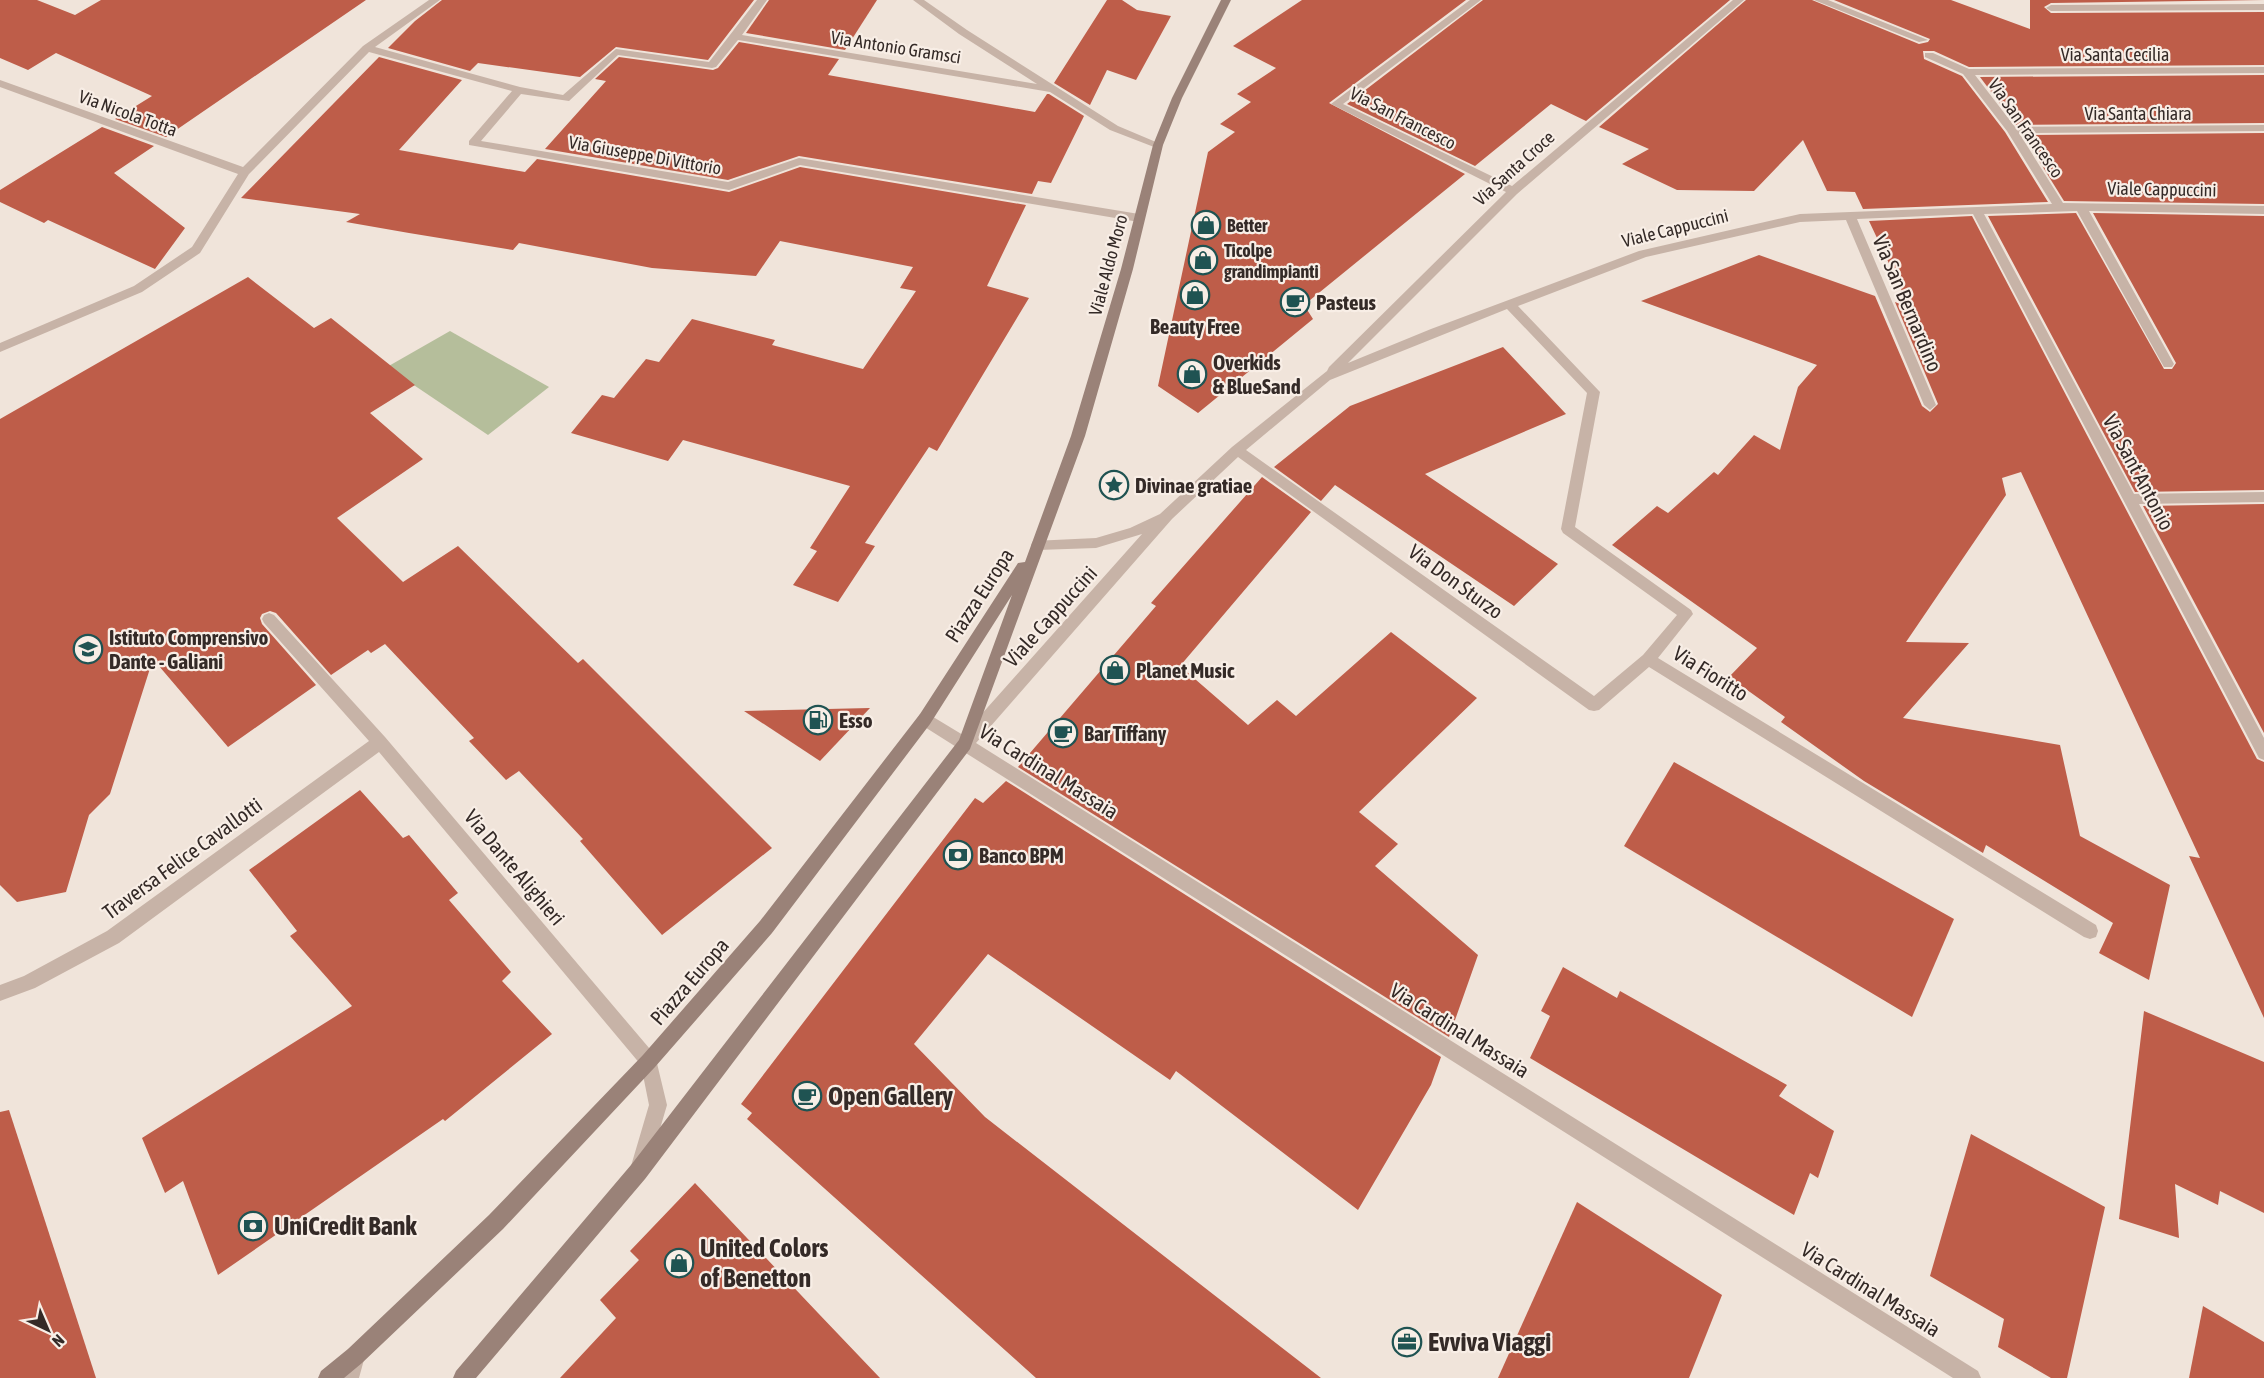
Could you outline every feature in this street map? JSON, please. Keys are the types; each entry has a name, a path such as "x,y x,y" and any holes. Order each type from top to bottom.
{"main road":[{"name":"Viale Aldo Moro","path":"1038,545 1078,436 1127,269 1158,145 1177,98 1226,0"},
{"name":"Piazza Europa","path":"328,1378 355,1356 496,1222 650,1061 765,927 925,719 1038,545"},
{"name":"Piazza Europa","path":"463,1378 638,1172 965,744 1038,545"}],"street":[{"path":"0,348 138,289 196,250 245,172 367,48 435,0"},
{"path":"367,48 519,90 565,99 616,52 712,65 762,0"},
{"name":"Via Antonio Gramsci","path":"918,0 1114,128 1158,145"},
{"name":"Via San Francesco","path":"1476,0 1336,104 1513,191"},
{"name":"Via Santa Croce","path":"1326,377 1513,191 1739,0"},
{"path":"1819,0 1923,40"},
{"path":"2051,8 2264,7"},
{"name":"Via Antonio Gramsci","path":"735,37 1051,89"},
{"name":"Via San Francesco","path":"1929,55 1967,72 2012,130 2060,207"},
{"name":"Via Santa Cecilia","path":"1967,72 2264,70"},
{"name":"Via Nicola Totta","path":"0,83 245,172"},
{"name":"Via Giuseppe Di Vittorio","path":"519,90 473,143 729,186 799,161 1139,218"},
{"name":"Via Santa Chiara","path":"2012,130 2264,128"},
{"name":"Viale Cappuccini","path":"965,744 1167,515 1237,450 1326,377 1509,304 1643,254 1800,218 2060,207 2264,210"},
{"path":"2081,207 2168,364"},
{"name":"Via Sant'Antonio","path":"1977,211 2264,753"},
{"name":"Via San Bernardino","path":"1850,216 1929,405"},
{"name":"Via Fioritto","path":"1509,304 1594,392 1568,530 1686,614 1648,659 2090,931"},
{"name":"Via Don Sturzo","path":"1237,450 1594,705 1648,659"},
{"path":"2130,498 2264,497"},
{"name":"Viale Cappuccini","path":"1038,545 1096,543 1134,532 1167,515"},
{"name":"Via Dante Alighieri","path":"268,619 380,742 650,1061 658,1105 638,1172"},
{"name":"Via Cardinal Massaia","path":"925,719 1971,1378"},
{"name":"Traversa Felice Cavallotti","path":"0,993 29,982 113,937 380,742"},
{"path":"349,1378 355,1356"}],"green space":[{"path":"450,331 549,387 488,435 387,367"}],"building":[{"path":"0,0 37,0 75,15 101,0 366,0 166,137 115,119 152,96 56,53 28,70 0,58"},
{"path":"442,0 754,0 708,60 616,47 580,77 478,63 470,71 388,48 415,21"},
{"path":"769,0 877,0 845,50 746,33"},
{"path":"1107,0 1122,0 1137,10 1171,16 1136,80 1107,70 1090,105 1054,83"},
{"path":"1302,0 1466,0 1329,103 1465,174 1304,305 1313,319 1198,413 1158,386 1208,152 1235,132 1220,124 1251,102 1237,94 1276,68 1233,46"},
{"path":"1483,0 1730,0 1586,121 1551,104 1475,166 1347,104"},
{"path":"1746,0 1812,0 1919,44 1928,42 1930,39 1834,0 1951,0 2030,29 2030,0 2264,0 2051,3 2044,7 2051,13 2264,12 2264,65 1969,67 1934,51 1923,51 1924,59 1962,76 2005,132 2048,202 1863,209 1855,192 1827,191 1803,140 1754,191 1677,190 1622,164 1649,149 1599,127"},
{"path":"739,42 839,59 828,75 1035,112 1049,94 1084,116 1051,183 1038,181 1032,194 799,156 728,180 545,149 606,81 595,79 619,57 713,70 718,68"},
{"path":"379,57 462,80 399,150 525,172 537,159 729,192 800,167 1026,205 987,286 1029,298 937,451 929,447 865,543 875,546 838,602 793,585 817,551 810,548 850,486 683,440 668,461 571,433 602,395 614,398 646,359 659,362 692,319 775,340 772,345 863,369 916,291 900,288 913,267 780,241 756,276 652,268 519,243 513,250 409,233 346,222 360,214 241,198"},
{"path":"2264,75 2264,123 2016,125 1980,77"},
{"path":"102,127 154,146 114,173 185,228 155,269 48,220 44,223 0,202 0,190"},
{"path":"2264,133 2264,204 2064,201 2023,135"},
{"path":"2076,213 2164,369 2172,369 2176,363 2093,213 2264,216 2264,490 2135,492 1988,216"},
{"path":"1972,216 2257,759 2264,762 2264,1018 2189,856 2200,858 2021,472 2002,478 2006,495 1906,642 1969,643 1903,718 2060,745 2080,836 2170,885 2149,980 2099,953 2113,923 1986,845 1983,853 1864,781 1781,722 1785,717 1729,677 1757,648 1612,545 1657,506 1668,513 1714,472 1718,475 1754,435 1780,450 1798,387 1817,365 1641,301 1759,255 1875,296 1922,406 1930,412 1938,404 1895,302 1910,308 1869,221"},
{"path":"248,277 314,328 331,318 415,385 370,413 423,459 337,518 403,582 458,546 578,663 583,659 772,848 662,935 580,841 583,839 519,771 506,780 469,741 474,738 385,644 371,653 368,650 331,675 276,613 270,611 262,614 260,618 262,624 316,685 228,747 153,659 110,794 89,815 66,892 17,902 0,885 0,419"},
{"path":"1503,347 1566,414 1425,474 1558,564 1514,606 1335,485 1321,501 1274,467 1350,406"},
{"path":"1262,477 1311,512 1180,666 1248,725 1277,700 1296,716 1391,632 1477,698 1359,812 1398,844 1375,866 1478,955 1449,1037 1018,767 1156,606 1151,603"},
{"path":"2264,504 2264,733 2143,506"},
{"path":"870,708 820,761 744,711"},
{"path":"1674,762 1954,919 1912,1017 1624,846"},
{"path":"1006,781 1441,1057 1431,1085 1358,1210 1176,1071 1170,1080 988,954 914,1044 985,1117 1321,1378 1036,1378 747,1119 752,1113 741,1104 975,798 983,803"},
{"path":"360,790 403,838 409,835 458,893 449,900 511,972 502,981 552,1034 445,1121 443,1119 218,1275 183,1181 165,1193 142,1138 352,1006 290,936 297,931 249,870"},
{"path":"1563,967 1617,998 1620,991 1787,1085 1779,1096 1834,1131 1818,1178 1810,1173 1794,1215 1530,1058 1550,1016 1541,1011"},
{"path":"2144,1011 2264,1062 2264,1213 2220,1191 2218,1205 2175,1184 2179,1238 2119,1219"},
{"path":"9,1110 96,1378 0,1378 0,1112"},
{"path":"1971,1134 2105,1207 2067,1378 2051,1378 1998,1347 2004,1319 1930,1276"},
{"path":"695,1183 880,1378 560,1378 616,1318 600,1300 639,1260 630,1251"},
{"path":"1577,1202 1722,1295 1689,1378 1498,1378"},
{"path":"2203,1306 2264,1342 2264,1378 2189,1378"}],"place":[{"name":"Better","path":"1206,225"},
{"name":"Ticolpe grandimpianti","path":"1203,260"},
{"name":"Beauty Free","path":"1195,295"},
{"name":"Pasteus","path":"1295,302"},
{"name":"Overkids & BlueSand","path":"1192,374"},
{"name":"Divinae gratiae","path":"1114,485"},
{"name":"Istituto Comprensivo Dante - Galiani","path":"88,649"},
{"name":"Planet Music","path":"1115,670"},
{"name":"Esso","path":"818,720"},
{"name":"Bar Tiffany","path":"1063,733"},
{"name":"Banco BPM","path":"958,855"},
{"name":"Open Gallery","path":"807,1096"},
{"name":"UniCredit Bank","path":"253,1226"},
{"name":"United Colors of Benetton","path":"679,1263"},
{"name":"Evviva Viaggi","path":"1407,1342"}]}
